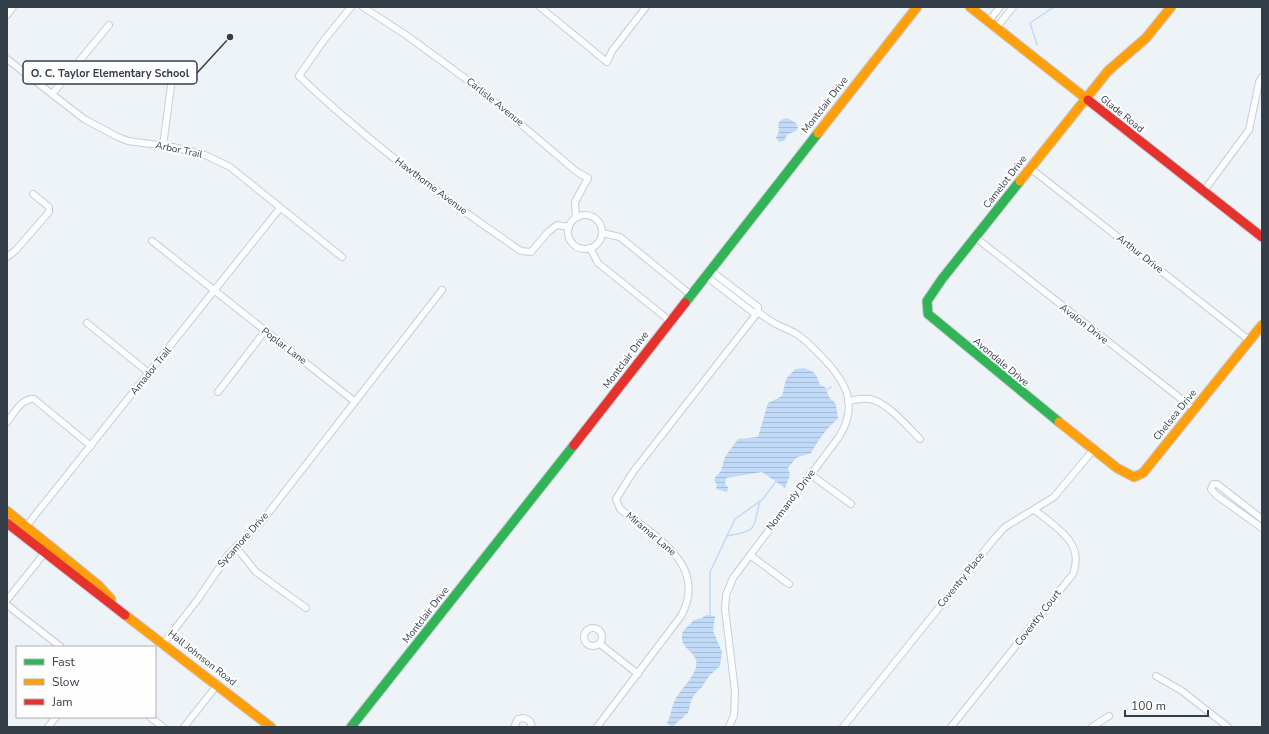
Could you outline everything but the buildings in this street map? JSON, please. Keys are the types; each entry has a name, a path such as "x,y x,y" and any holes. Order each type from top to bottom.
{"street":[{"path":"7,15 13,7"},
{"name":"Hawthorne Avenue","path":"351,7 324,40 299,76 390,156 439,194 522,251 531,252 556,225 569,227"},
{"name":"Carlisle Avenue","path":"363,7 406,35 478,87 577,172 588,178 574,202 576,218"},
{"path":"540,7 607,62 612,51 646,7"},
{"name":"Montclair Drive","path":"351,727 577,442 670,321 709,274 917,7"},
{"name":"Glade Road","path":"970,7 1262,237"},
{"path":"988,22 1000,7"},
{"path":"996,28 1013,7"},
{"name":"Camelot Drive","path":"942,279 1085,98 1108,71 1146,38 1171,7"},
{"path":"52,94 109,25"},
{"name":"Arbor Trail","path":"7,59 84,118 118,137 128,141 164,146 205,155 219,160 230,167 342,257"},
{"path":"164,146 172,71"},
{"path":"1203,192 1249,130 1259,82 1262,77"},
{"name":"Arthur Drive","path":"1030,168 1249,340"},
{"path":"7,257 16,250 36,228 50,209 33,194"},
{"name":"Amador Trail","path":"24,530 215,292 280,208"},
{"path":"581,216 592,216 600,223 602,233 598,242 590,248 580,248 574,244 569,234 569,227 576,218 581,216"},
{"path":"602,233 620,237 691,295"},
{"name":"Avalon Drive","path":"975,237 1098,336 1194,409"},
{"name":"Poplar Lane","path":"152,241 354,401"},
{"path":"590,248 598,263 670,321"},
{"name":"Normandy Drive","path":"709,274 756,312 798,335 812,346 842,380 848,401 848,415 843,429 750,554 734,578 726,595 725,609 735,691 734,715 729,727"},
{"name":"Avondale Drive","path":"942,279 927,301 928,314 931,318 1026,396 1094,448"},
{"name":"Sycamore Drive","path":"164,643 198,600 228,555 262,521 442,290"},
{"name":"Miramar Lane","path":"597,727 686,608 690,591 686,570 676,555 620,509 616,496 756,312"},
{"path":"87,323 150,373"},
{"name":"Chelsea Drive","path":"1094,448 1126,474 1134,477 1140,475 1262,324"},
{"path":"218,392 265,332"},
{"path":"7,422 22,403 28,399 34,399 90,446"},
{"path":"848,401 868,399 875,400 920,438"},
{"name":"Coventry Place","path":"843,727 994,538 1005,527 1054,497 1094,448"},
{"path":"810,474 851,504"},
{"path":"1262,519 1217,484 1213,484 1211,490 1216,495 1262,528"},
{"name":"Coventry Court","path":"951,727 1073,574 1077,563 1074,546 1035,510"},
{"name":"Hall Johnson Road","path":"7,511 24,530 48,549 98,584 118,607 271,727"},
{"name":"Hall Johnson Road","path":"7,523 24,530"},
{"path":"236,547 256,572 306,608"},
{"path":"7,600 48,549"},
{"path":"750,554 789,584"},
{"path":"7,605 60,646"},
{"path":"600,644 638,674"},
{"path":"1156,676 1182,692 1228,727"},
{"path":"184,727 218,684"},
{"path":"1092,727 1109,716"},
{"path":"48,727 55,718"},
{"path":"151,718 163,727"},
{"path":"514,727 518,719 524,718 530,720 532,727"}],"water":[{"path":"787,118 796,123 798,128 796,131 788,134 784,141 779,142 776,138 779,131 778,124 781,120"},
{"path":"804,368 813,372 817,376 820,385 825,387 829,397 836,404 838,419 830,426 811,453 796,458 788,468 790,475 785,488 762,472 726,478 725,484 728,487 727,492 716,489 717,484 714,481 716,476 721,471 725,457 738,439 758,437 768,403 782,396 786,379 795,369"},
{"path":"706,615 715,616 713,631 722,652 720,666 709,676 702,687 694,695 688,713 672,727 667,723 674,703 677,696 692,676 696,665 694,656 682,641 683,631 694,620 702,618"}],"waterway":[{"path":"1037,45 1030,23 1054,7"},
{"path":"827,390 831,387"},
{"path":"710,617 710,572 735,519 763,499 777,480"},
{"path":"727,536 745,532 752,527 760,501"}],"traffic: fast":[{"path":"685,303 818,133"},
{"path":"1020,181 942,279 927,301 928,314 1059,422"},
{"path":"351,727 574,445"}],"traffic: slow":[{"path":"818,133 917,7"},
{"path":"970,7 1088,100"},
{"path":"1020,181 1108,71 1146,38 1171,7"},
{"path":"1059,422 1117,468 1134,477 1143,473 1262,325"},
{"path":"7,511 98,585 111,599"},
{"path":"125,615 271,727"}],"traffic: jam":[{"path":"1088,100 1262,237"},
{"path":"574,445 685,303"},
{"path":"7,523 125,615"}],"place":[{"name":"O. C. Taylor Elementary School","path":"230,37"}]}
